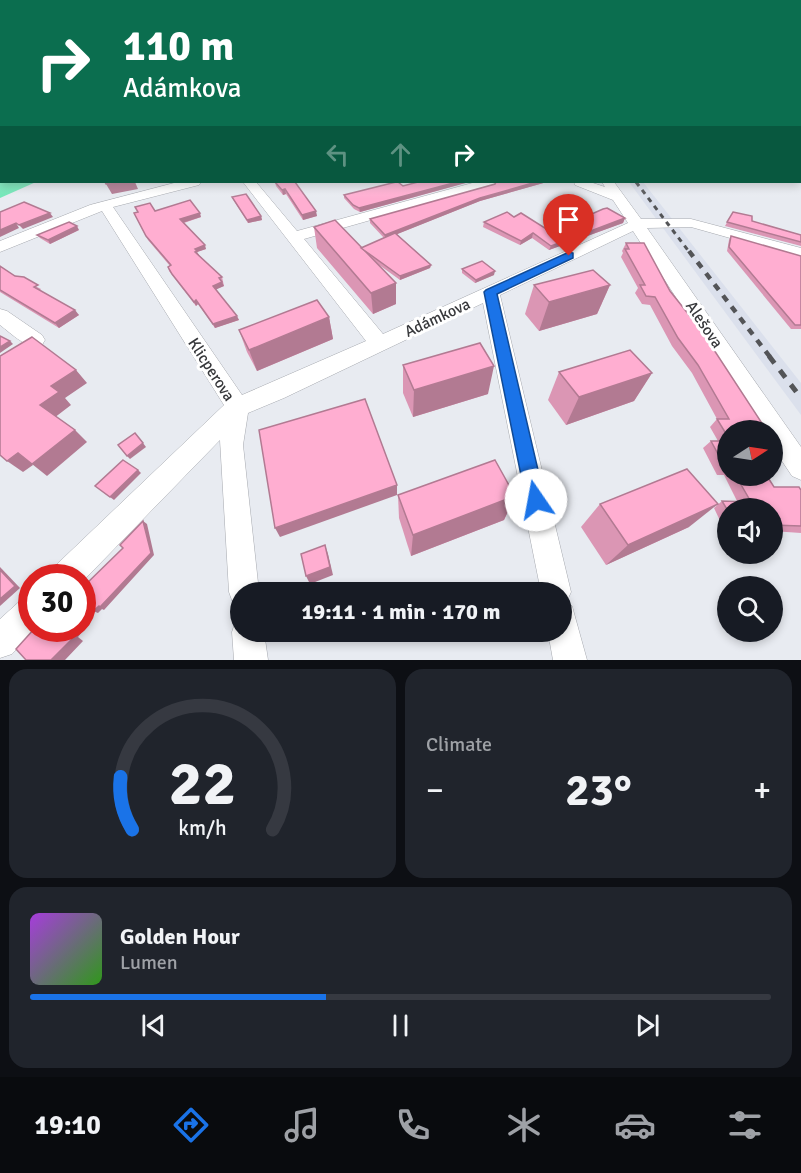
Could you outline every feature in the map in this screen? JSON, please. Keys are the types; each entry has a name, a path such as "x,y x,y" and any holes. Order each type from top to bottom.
{"street":[{"path":"0,247 62,219 105,205 190,183"},
{"path":"250,183 380,344"},
{"path":"294,237 485,183"},
{"path":"584,183 612,189"},
{"name":"Alešova","path":"612,189 801,468"},
{"name":"Klicperova","path":"105,205 237,408 231,446 243,582"},
{"path":"637,224 692,223 801,253"},
{"name":"Adámkova","path":"237,408 637,224"},
{"path":"490,292 554,582"},
{"path":"0,316 35,340"},
{"path":"79,564 237,408"},
{"path":"0,642 18,625"},
{"path":"249,642 251,660"},
{"path":"566,642 570,660"}],"shaded area":[{"path":"630,183 644,183 801,383 801,415"}],"green space":[{"path":"0,183 34,183 0,198"}],"building":[{"path":"276,183 296,183 316,211 302,215 285,189 282,190"},
{"path":"392,183 399,183 403,186 414,183 453,183 359,208 344,195"},
{"path":"532,183 480,198 385,235 370,219 495,184"},
{"path":"246,194 261,216 247,220 232,197"},
{"path":"190,200 200,213 180,219 205,245 195,249 197,251 195,252 222,277 219,278 222,282 213,286 237,316 213,324 196,300 194,302 172,274 168,267 171,265 146,236 134,213 138,212 135,207 150,203 155,211"},
{"path":"24,202 50,213 0,230 0,212"},
{"path":"607,208 625,218 551,246 533,233 521,241 484,222 507,212 514,217 521,213 551,232"},
{"path":"733,212 752,216 752,221 801,235 801,242 727,222"},
{"path":"335,220 396,283 371,293 314,227"},
{"path":"69,222 77,226 48,240 37,235"},
{"path":"395,233 431,265 400,276 361,248"},
{"path":"731,236 801,256 801,325 795,325 729,247"},
{"path":"626,243 644,243 670,291 701,330 760,420 718,420 729,419 655,297 646,296 640,285 645,285 625,249 629,249"},
{"path":"482,261 495,271 476,280 462,269"},
{"path":"0,266 15,276 24,277 38,285 34,287 75,310 55,323 0,290"},
{"path":"593,270 610,285 549,302 534,285"},
{"path":"317,300 329,317 249,350 239,330"},
{"path":"0,336 10,341 0,347"},
{"path":"32,337 76,370 51,386 59,392 40,405 75,430 32,464 18,453 7,461 0,455 0,356"},
{"path":"480,343 494,366 414,390 403,365"},
{"path":"630,350 652,373 579,397 559,372"},
{"path":"365,399 397,485 275,528 259,430"},
{"path":"135,433 143,443 127,456 118,445"},
{"path":"711,441 717,441 717,452"},
{"path":"123,460 138,470 110,497 95,486"},
{"path":"495,460 515,496 413,535 398,495"},
{"path":"687,469 717,503 628,545 600,504"},
{"path":"742,486 799,487 801,490 801,526 783,525 783,498 749,498"},
{"path":"143,521 151,553 96,608 96,574 123,548 120,545"},
{"path":"325,545 330,567 306,576 301,554"},
{"path":"0,570 15,586 0,599"},
{"path":"22,642 69,642 51,660 26,660 16,649"}],"railway":[{"path":"637,183 690,253"},
{"path":"689,251 770,357"},
{"path":"769,356 801,398"}],"route":[{"path":"536,500 490,292 569,256"}]}
